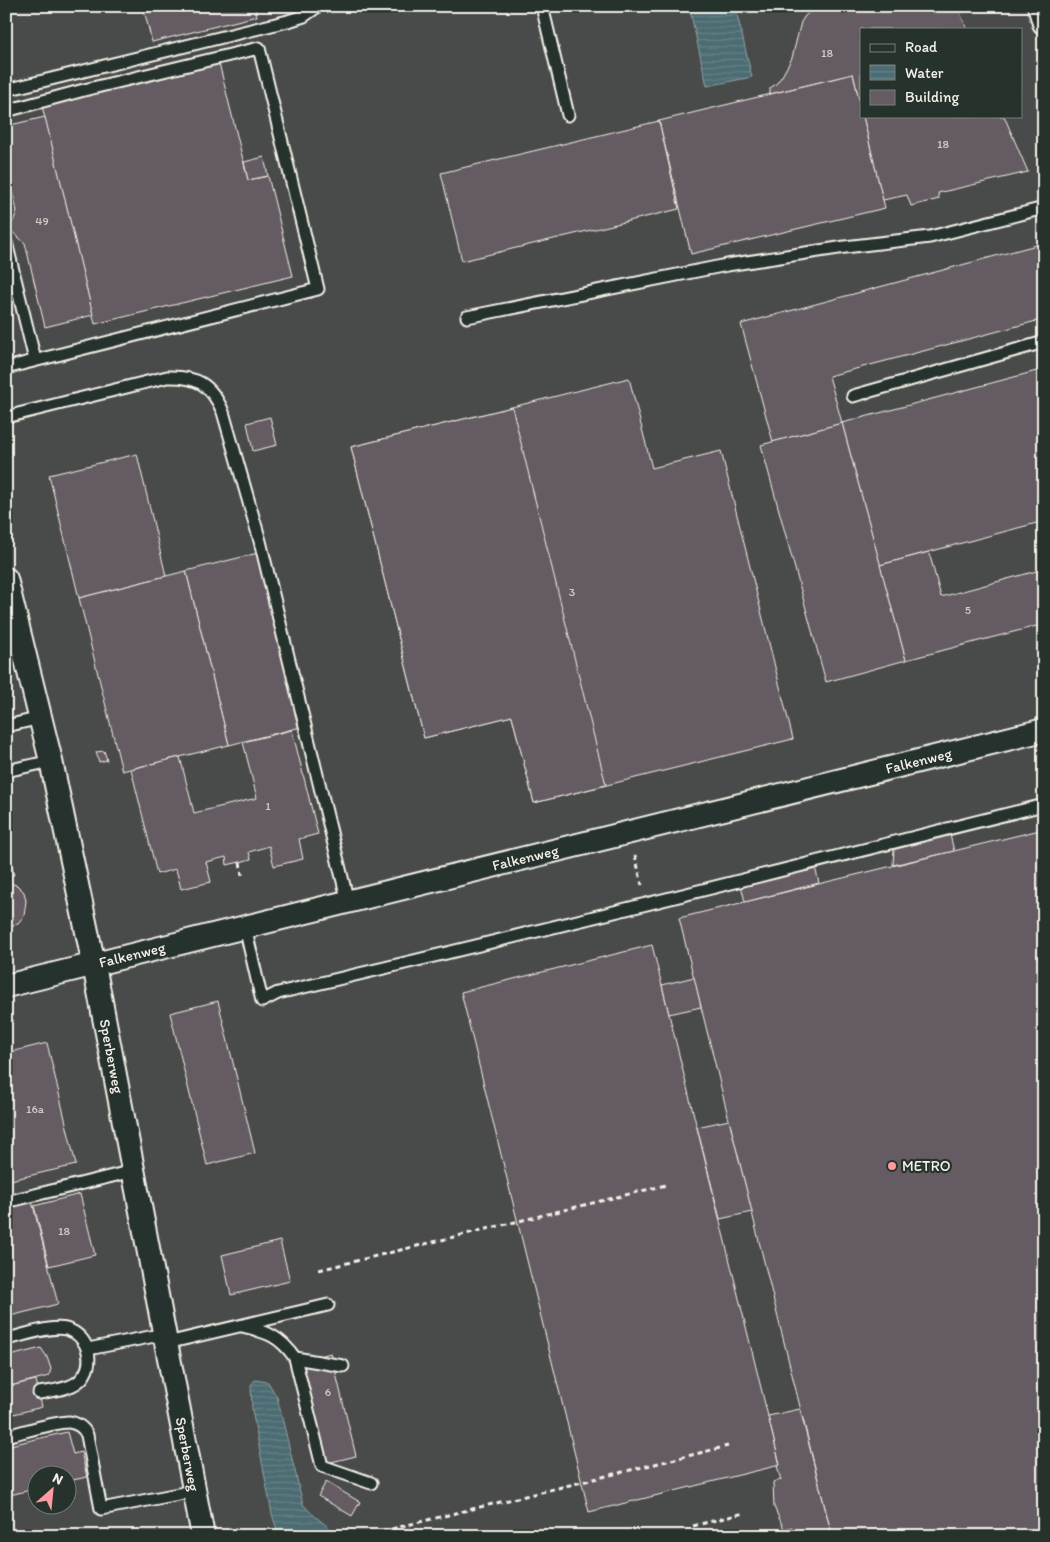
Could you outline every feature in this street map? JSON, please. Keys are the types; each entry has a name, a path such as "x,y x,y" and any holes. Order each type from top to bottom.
{"street":[{"path":"1039,6 1044,23"},
{"name":"Sperberweg","path":"6,579 51,761 94,965 203,1536"},
{"name":"Falkenweg","path":"6,986 1044,730"}],"lane":[{"path":"6,90 288,21 304,16 318,6"},
{"path":"542,6 568,116"},
{"path":"6,111 84,90 259,48 318,289 6,368"},
{"path":"467,317 727,265 845,247 930,237 1044,208"},
{"path":"6,242 36,360"},
{"path":"852,396 1044,342"},
{"path":"6,417 167,377 191,378 214,394 223,412 260,541 348,902"},
{"path":"6,726 41,718"},
{"path":"6,771 51,761"},
{"path":"245,928 262,1001 278,993 603,916 737,880 1044,805"},
{"path":"6,1202 133,1171"},
{"path":"88,1349 166,1339 242,1326 328,1305"},
{"path":"242,1326 264,1331 277,1338 288,1347 295,1358 322,1466 371,1483"},
{"path":"6,1339 56,1328 66,1329 77,1334 84,1341 88,1349 89,1359 86,1371 80,1381 70,1386 40,1394"},
{"path":"295,1358 343,1366"},
{"path":"6,1436 65,1422 79,1425 86,1431 101,1509 194,1491"}],"path":[{"path":"629,833 647,905"},
{"path":"240,862 242,875"},
{"path":"319,1270 666,1185"},
{"path":"383,1531 728,1446"},
{"path":"693,1526 744,1513"}],"shaded area":[{"path":"6,6 1044,6 1044,1536 6,1536"}],"water":[{"path":"689,6 735,6 752,77 707,86"},
{"path":"255,1380 268,1382 277,1397 303,1504 337,1536 279,1536 272,1514 252,1410 251,1385"}],"building":[{"path":"143,6 255,6 257,16 152,42"},
{"path":"816,6 957,6 967,28 860,28 860,104 853,74 770,94 770,88 782,76 792,58 801,22"},
{"path":"219,63 248,180 268,176 293,276 95,324 42,106"},
{"path":"853,74 860,104 860,118 863,118 885,208 691,254 659,121"},
{"path":"45,117 93,315 45,327 25,243 10,230 17,211 6,167 6,126"},
{"path":"863,118 1005,118 1028,172 938,193 939,199 911,206 907,195 883,200"},
{"path":"659,121 679,209 462,261 441,173"},
{"path":"264,157 268,176 248,180 244,162"},
{"path":"1044,243 1044,319 829,376 842,423 773,442 741,324"},
{"path":"1044,369 1044,521 880,565 842,423"},
{"path":"629,378 652,468 721,451 793,739 534,803 512,716 424,738 351,447"},
{"path":"512,407 606,785 534,803 512,716 424,738 351,447"},
{"path":"270,417 277,445 253,451 247,423"},
{"path":"842,423 906,660 826,682 761,445"},
{"path":"137,454 166,576 79,598 49,475"},
{"path":"929,552 941,597 1044,569 1044,624 906,660 880,565"},
{"path":"258,553 301,727 229,745 186,571"},
{"path":"186,571 229,745 122,771 79,598"},
{"path":"292,730 318,834 299,839 303,859 274,866 269,846 249,852 251,859 240,862 227,865 226,857 206,862 211,882 181,889 176,869 157,874 131,769 180,757 194,813 257,798 243,742"},
{"path":"104,751 107,760 99,762 96,752"},
{"name":"METRO","path":"1044,829 1044,1528 1010,1536 832,1536 679,918"},
{"path":"950,835 954,851 893,865 894,849"},
{"path":"6,844 14,875 6,877"},
{"path":"815,867 819,883 745,902 741,885"},
{"path":"6,881 18,886 24,892 26,901 24,916 18,923 6,929"},
{"path":"652,945 780,1465 589,1512 461,992"},
{"path":"694,977 701,1007 669,1014 662,985"},
{"path":"218,1001 255,1153 207,1165 170,1013"},
{"path":"47,1043 76,1165 6,1181 6,1053"},
{"path":"729,1120 752,1212 720,1219 697,1127"},
{"path":"6,1128 11,1148 6,1150"},
{"path":"80,1194 95,1255 49,1266 34,1206"},
{"path":"32,1201 58,1304 6,1317 6,1208"},
{"path":"280,1241 290,1281 231,1295 222,1255"},
{"path":"41,1348 47,1357 51,1369 49,1376 6,1387 6,1357"},
{"path":"331,1353 356,1456 323,1464 299,1361"},
{"path":"36,1380 42,1407 6,1416 6,1387"},
{"path":"800,1409 832,1536 795,1536 792,1527 784,1529 774,1507 773,1482 781,1480 777,1466 780,1465 768,1416"},
{"path":"67,1432 73,1454 81,1452 87,1477 78,1479 78,1464 28,1464 28,1490 6,1496 6,1446"},
{"path":"326,1482 360,1502 352,1516 318,1496"}],"place":[{"name":"METRO","path":"892,1166"}]}
